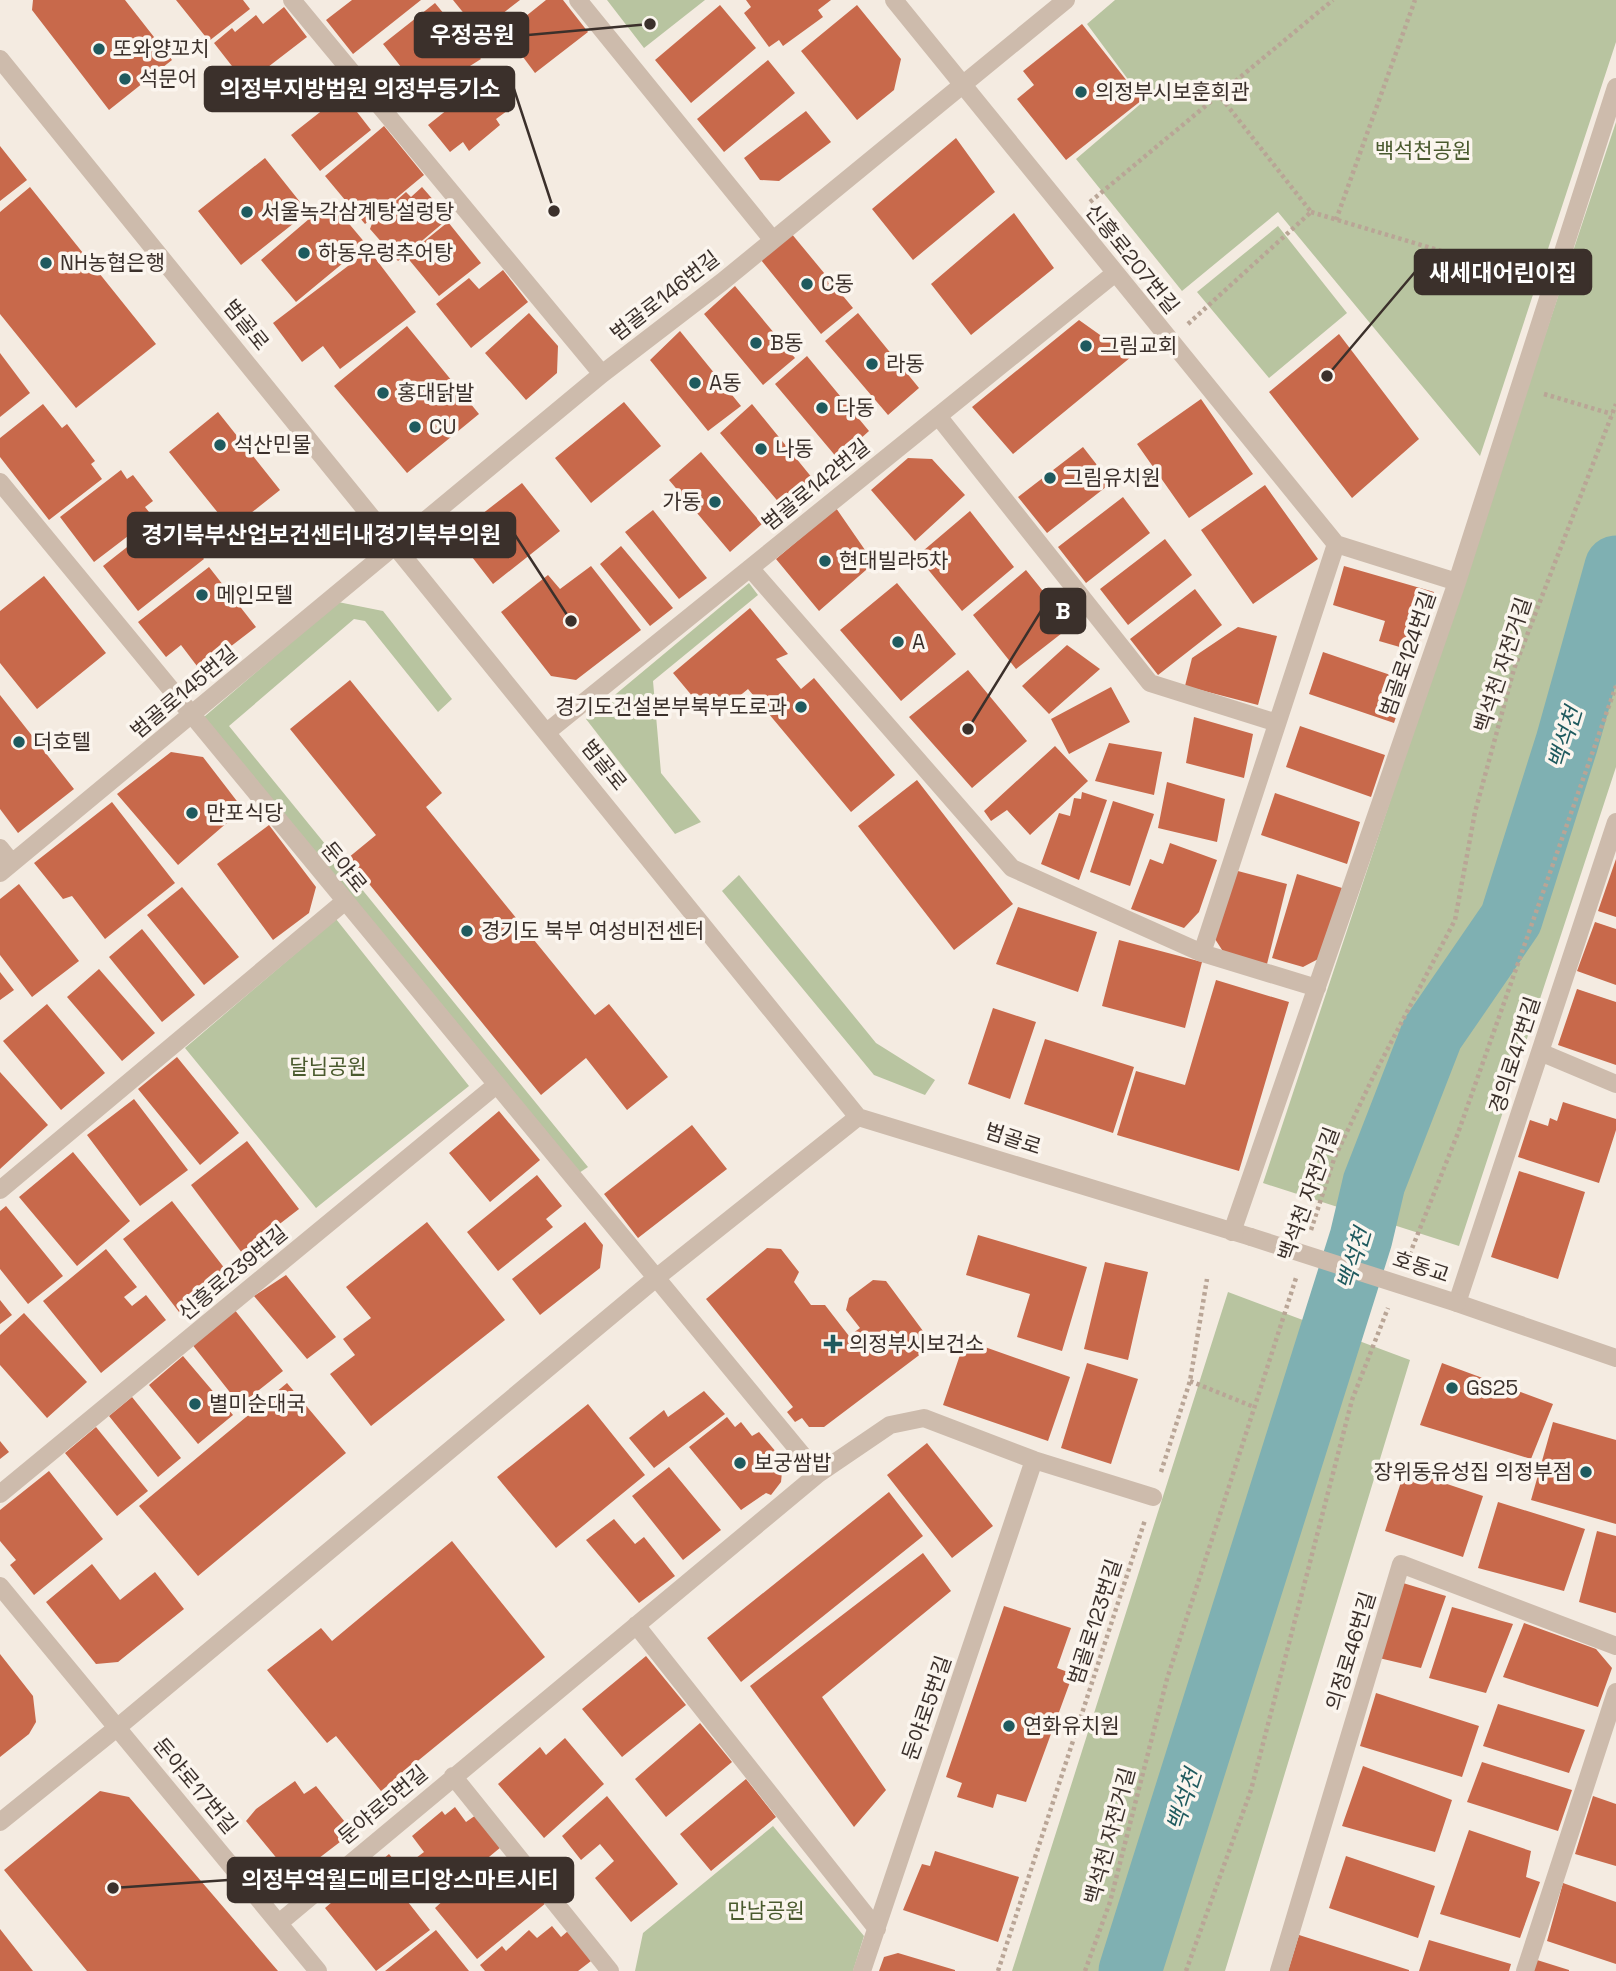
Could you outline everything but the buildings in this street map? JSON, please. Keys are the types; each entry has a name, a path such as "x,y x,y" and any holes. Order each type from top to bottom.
{"street":[{"path":"292,0 602,374"},
{"path":"578,0 772,239"},
{"name":"신흥로207번길","path":"894,0 1336,544"},
{"name":"범골로146번길","path":"396,546 602,374 722,282 1066,0"},
{"name":"범골로","path":"0,60 858,1117 1251,1237"},
{"name":"범골로124번길","path":"1232,1232 1457,582 1616,87"},
{"name":"범골로142번길","path":"547,732 1114,274"},
{"path":"938,416 1150,683 1277,723"},
{"name":"둔야로","path":"0,482 495,1086 656,1278"},
{"path":"1202,953 1336,544 1457,582"},
{"name":"범골로145번길","path":"6,868 396,546"},
{"path":"750,568 1012,868 1202,953 1317,988"},
{"name":"경의로47번길","path":"1457,1303 1616,822"},
{"path":"0,848 6,868"},
{"path":"0,1190 344,901"},
{"path":"1540,1052 1616,1084"},
{"name":"신흥로239번길","path":"0,1494 495,1086"},
{"path":"0,1822 118,1727 656,1278 858,1117"},
{"name":"호동교","path":"1251,1237 1457,1303 1616,1358"},
{"path":"656,1278 818,1474"},
{"name":"둔야로5번길","path":"279,1923 818,1474 890,1424 924,1419 1034,1460 1153,1497"},
{"name":"둔야로5번길","path":"862,1971 1034,1460"},
{"name":"의정로46번길","path":"1279,1971 1401,1564 1616,1646"},
{"path":"0,1586 118,1727"},
{"path":"636,1625 877,1929"},
{"path":"1525,1971 1616,1692"},
{"name":"둔야로17번길","path":"118,1727 318,1971"},
{"name":"둔야로5번길","path":"453,1776 610,1971"}],"path":[{"path":"1071,218 1333,0"},
{"path":"1336,220 1415,0"},
{"path":"1219,95 1311,212 1553,285"},
{"path":"1169,341 1311,212"},
{"name":"백석천 자전거길","path":"1309,1238 1334,1160 1374,1075 1455,920 1475,812 1514,669 1616,404"},
{"path":"1403,1273 1458,1133 1616,686"},
{"name":"백석천 자전거길","path":"1085,1971 1110,1902 1167,1679 1296,1277"},
{"name":"범골로123번길","path":"998,1971 1190,1381 1207,1279"},
{"path":"1186,1971 1251,1790 1352,1400 1392,1298"},
{"path":"1190,1381 1254,1407"}],"green space":[{"path":"607,0 705,0 644,48"},
{"name":"백석천공원","path":"1115,0 1616,0 1616,42 1480,456 1278,212 1182,291 1076,159 1144,101 1087,24"},
{"path":"1616,122 1616,767 1459,1246 1263,1183"},
{"path":"1278,226 1347,313 1269,378 1197,292"},
{"path":"749,583 758,595 653,681 661,773 701,822 675,834 586,719"},
{"path":"338,602 383,611 452,699 438,712 365,621 354,619 229,726 588,1167 576,1175 204,717"},
{"path":"739,875 876,1043 935,1080 925,1095 874,1075 722,891"},
{"name":"달님공원","path":"336,919 469,1086 316,1208 185,1048"},
{"path":"1228,1292 1410,1360 1225,1971 1012,1971"},
{"name":"만남공원","path":"773,1826 864,1936 853,1971 635,1971 643,1933"}],"waterway":[{"name":"백석천","path":"1130,1971 1361,1238 1374,1183 1432,1034 1511,919 1567,742 1616,567"}],"place":[{"name":"우정공원","path":"650,24"},
{"name":"또와양꼬치","path":"99,49"},
{"name":"석문어","path":"125,79"},
{"name":"의정부시보훈회관","path":"1081,92"},
{"name":"의정부지방법원 의정부등기소","path":"554,211"},
{"name":"서울녹각삼계탕설렁탕","path":"247,212"},
{"name":"하동우렁추어탕","path":"304,253"},
{"name":"NH농협은행","path":"46,263"},
{"name":"C동","path":"807,284"},
{"name":"B동","path":"756,343"},
{"name":"그림교회","path":"1086,346"},
{"name":"라동","path":"872,364"},
{"name":"새세대어린이집","path":"1327,376"},
{"name":"A동","path":"695,383"},
{"name":"홍대닭발","path":"383,393"},
{"name":"다동","path":"822,408"},
{"name":"CU","path":"415,427"},
{"name":"석산민물","path":"220,445"},
{"name":"나동","path":"761,449"},
{"name":"그림유치원","path":"1050,478"},
{"name":"가동","path":"715,502"},
{"name":"현대빌라5차","path":"825,561"},
{"name":"메인모텔","path":"202,595"},
{"name":"경기북부산업보건센터내경기북부의원","path":"571,621"},
{"name":"A","path":"898,642"},
{"name":"경기도건설본부북부도로과","path":"801,707"},
{"name":"B","path":"968,729"},
{"name":"더호텔","path":"19,742"},
{"name":"만포식당","path":"192,813"},
{"name":"경기도 북부 여성비전센터","path":"467,931"},
{"name":"의정부시보건소","path":"833,1344"},
{"name":"GS25","path":"1452,1388"},
{"name":"별미순대국","path":"195,1404"},
{"name":"보궁쌈밥","path":"740,1463"},
{"name":"장위동유성집 의정부점","path":"1586,1472"},
{"name":"연화유치원","path":"1009,1726"},
{"name":"의정부역월드메르디앙스마트시티","path":"113,1888"}]}
